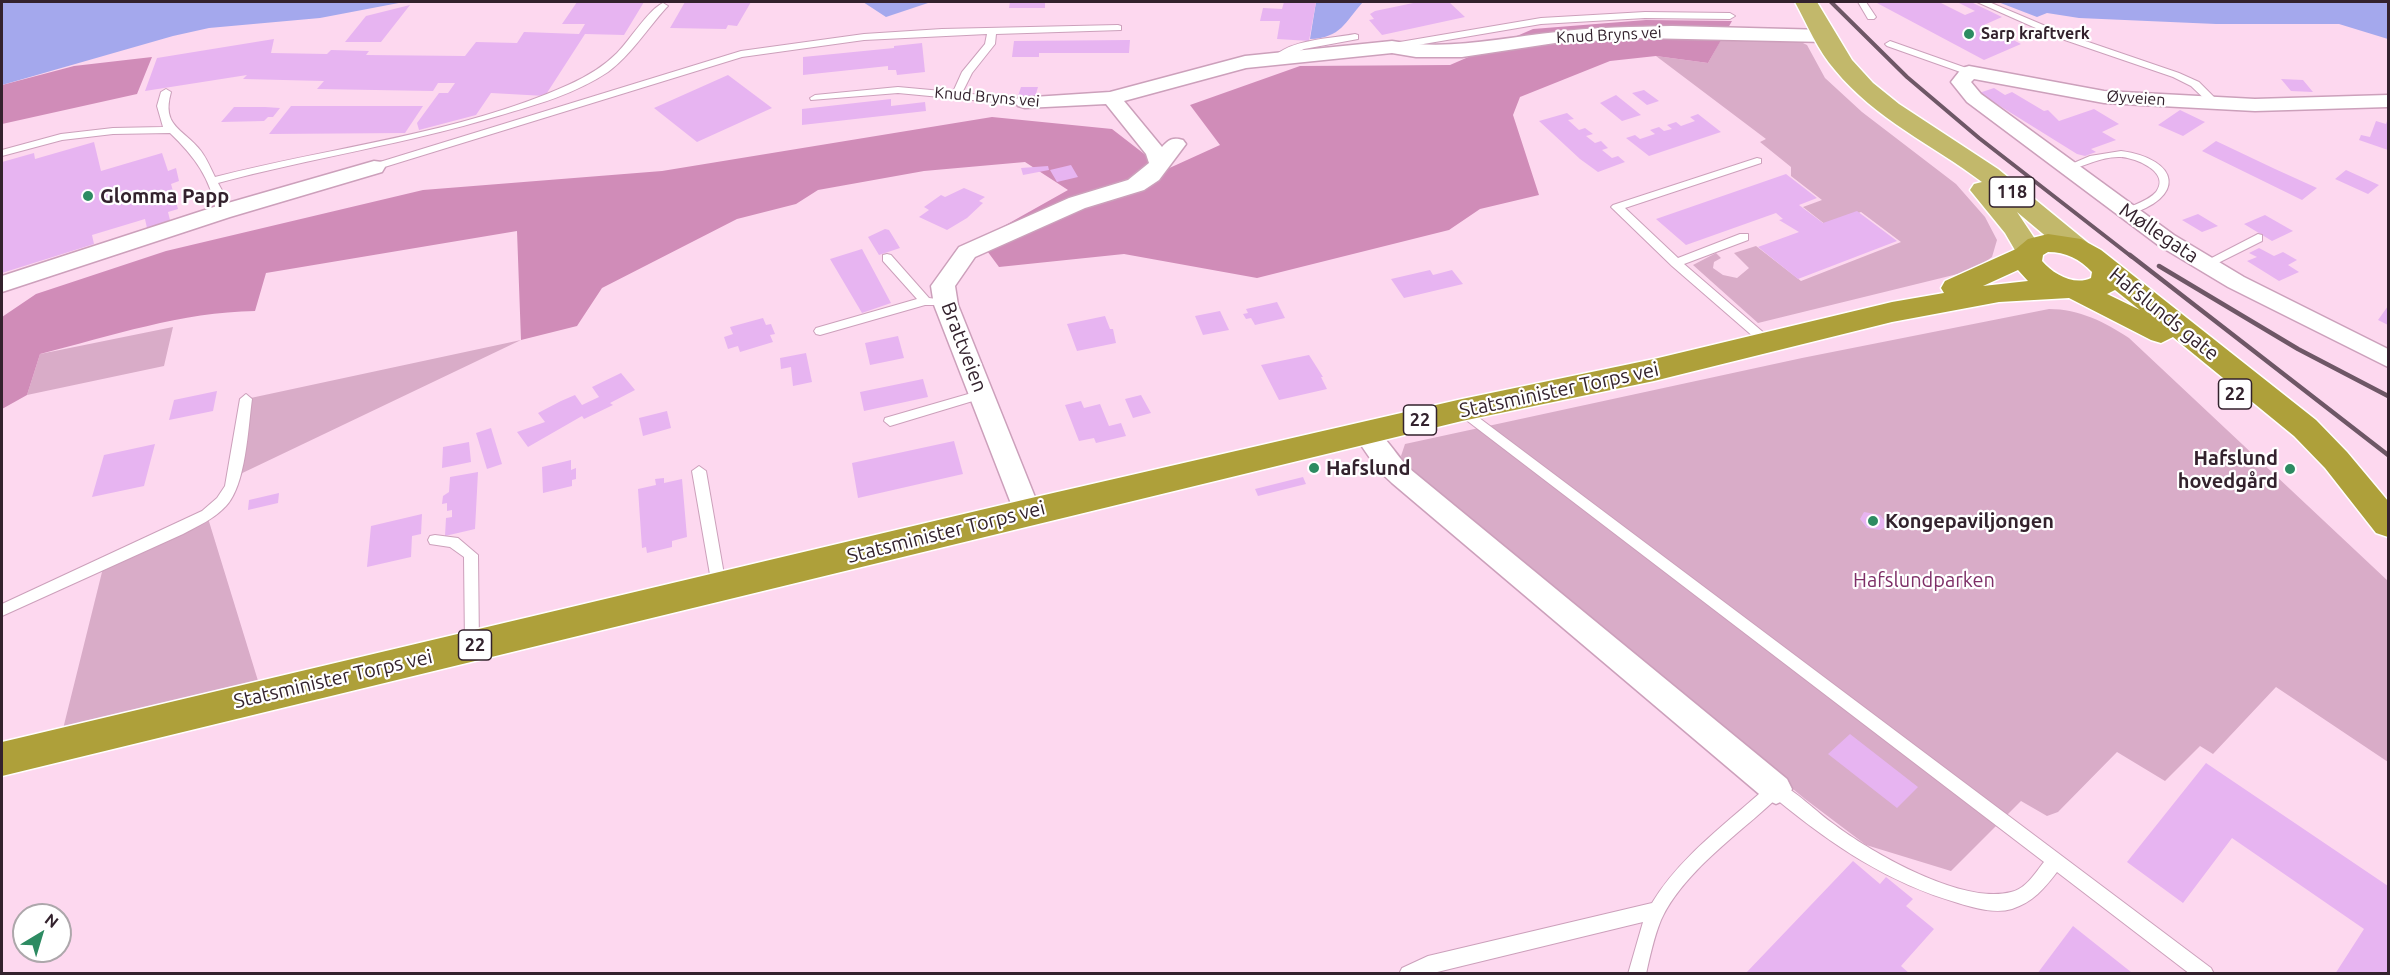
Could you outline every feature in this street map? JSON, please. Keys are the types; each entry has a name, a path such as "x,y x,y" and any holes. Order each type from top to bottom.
{"highway":[{"name":"22","path":"2053,243 2077,248 2103,265 2107,278 2105,283 2091,290 2073,289 2041,278 2028,263 2028,253 2042,244 2053,243"},
{"name":"Statsminister Torps vei","path":"1892,312 1983,277 2028,253"},
{"name":"Hafslunds gate","path":"2103,265 2305,428 2336,459 2384,519"},
{"name":"Statsminister Torps vei","path":"2,759 1365,432 1654,370 1892,312 1999,293 2073,289"},
{"name":"Hafslunds gate","path":"2073,289 2154,327 2384,519"}],"main road":[{"name":"118","path":"1806,2 1842,64 1864,88 2013,193 2077,248"},
{"name":"118","path":"1942,144 2017,230 2028,253"}],"street":[{"name":"Knud Bryns vei","path":"1025,102 1111,98 1224,67 1276,58 1392,47 1413,52 1465,53 1576,35 1651,32 1726,31 1826,36"},
{"name":"Øyveien","path":"1969,72 2104,97 2216,104 2388,101"},
{"name":"Møllegata","path":"1969,72 1961,82 1964,89 2127,212 2205,264 2299,316 2388,360"},
{"path":"1111,98 1156,153 1160,163"},
{"name":"Brattveien","path":"1027,512 982,394 936,303 943,286 967,252 1077,203 1136,185 1151,176 1176,144"},
{"path":"2,284 222,212 374,168"},
{"path":"2,305 97,254"},
{"path":"1365,432 1387,463 1401,476 1776,789"}],"lane":[{"path":"1862,2 1871,17"},
{"path":"1982,2 2059,35 2176,75 2195,84 2216,104"},
{"path":"213,181 285,162 433,132 552,96 582,83 616,60 663,6"},
{"path":"1392,47 1541,21 1645,15 1730,16"},
{"path":"374,168 741,54 864,37 1118,28"},
{"path":"957,94 967,72 990,44 992,31"},
{"path":"1276,58 1294,49 1355,37"},
{"name":"Øyveien","path":"1890,44 1969,72"},
{"name":"Knud Bryns vei","path":"815,98 898,90 1025,102"},
{"path":"166,92 162,106 164,119 172,130 192,147 213,181 222,212"},
{"path":"2,153 62,137 113,130 172,130"},
{"path":"2067,168 2120,154 2154,164 2162,172 2163,190 2153,199 2127,212"},
{"path":"1757,161 1617,207 1676,263 1767,342"},
{"path":"1676,263 1744,237"},
{"path":"2205,264 2258,238"},
{"path":"886,258 936,303"},
{"path":"820,331 936,303"},
{"path":"890,421 982,394"},
{"path":"2,610 207,515 222,502 232,487 246,399"},
{"path":"1462,410 2205,974"},
{"path":"699,471 719,586"},
{"path":"435,540 453,542 471,555 472,646"},
{"path":"1636,974 1657,910 1680,879 1776,789 1827,830 1864,855 1905,876 1958,896 1995,903 2024,896 2055,860"},
{"path":"1408,974 1428,965 1657,910"}],"green space":[{"path":"1723,36 1795,39 1807,45 1825,78 1862,112 1956,184 1985,217 1997,240 1992,257 1974,270 1758,323 1693,265 1716,253 1721,258 1714,262 1713,268 1723,275 1737,278 1749,268 1734,253 1756,246 1801,281 1901,242 1861,212 1826,225 1803,207 1822,200 1791,176 1791,167 1760,142 1766,139 1656,56 1708,63"},
{"name":"Hafslundparken","path":"2049,309 2081,314 2129,338 2388,581 2388,762 2276,687 2213,754 2200,746 2165,781 2117,752 2058,812 2047,816 2021,801 1951,871 1866,845 1805,799 1408,471 1401,456 1405,444 1802,358"},
{"path":"173,327 164,366 27,395 40,354"},
{"path":"521,340 234,477 246,399"},
{"path":"207,515 263,697 59,745 104,564"}],"shaded area":[{"path":"1646,20 1732,21 1708,63 1656,56 1610,61 1520,97 1513,115 1539,195 1480,209 1449,230 1257,278 1124,254 999,267 979,240 1068,190 1025,162 924,171 818,190 796,204 737,219 602,288 577,326 521,340 517,231 266,273 255,311 228,312 174,320 40,354 27,395 2,409 2,317 36,294 166,251 423,190 662,171 992,117 1112,129 1165,170 1220,145 1190,105 1300,66 1450,65 1533,29"},
{"path":"152,57 137,94 2,124 2,85 74,66"}],"water":[{"path":"2,2 404,2 320,18 209,28 173,36 2,85"},
{"path":"863,2 931,2 886,17"},
{"path":"1316,2 1363,2 1336,32 1329,36 1310,39"},
{"path":"1998,2 2388,2 2388,39 2339,24 2216,24 2079,18 2047,13 2037,17"}],"building":[{"path":"577,2 644,2 624,35 585,34 545,96 491,93 476,115 419,130 417,123 439,93 448,93 455,83 438,83 433,91 317,89 324,81 243,79 247,75 145,91 157,58 274,39 271,53 327,54 331,50 369,51 366,55 465,56 476,42 517,43 524,32 579,34 585,24 562,24"},
{"path":"685,2 751,2 737,26 728,25 726,29 670,28"},
{"path":"1010,2 1045,2 1045,8 1009,8"},
{"path":"1284,2 1316,2 1309,41 1277,39 1280,21 1260,21 1263,8 1282,9"},
{"path":"1418,2 1449,2 1465,17 1382,35 1369,20 1374,19 1370,14 1375,11"},
{"name":"Sarp kraftverk","path":"1939,2 1965,15 1975,11 1957,2 1971,2 2002,17 1984,25 2021,44 1984,60 1877,3"},
{"path":"410,5 381,42 345,42 366,16"},
{"path":"1130,40 1129,53 1039,53 1039,57 1012,57 1014,41"},
{"path":"922,43 925,72 897,75 896,70 888,70 888,66 803,75 803,57"},
{"path":"728,75 772,108 697,142 654,108"},
{"path":"2281,79 2303,80 2313,92 2291,91"},
{"path":"1021,87 1038,87 1035,97 1018,96"},
{"path":"1994,88 2005,95 2012,92 2044,111 2048,110 2059,121 2094,109 2119,124 2102,132 2116,140 2091,149 2096,152 2085,156 2077,154 1979,93"},
{"path":"1644,90 1659,101 1647,105 1632,93"},
{"path":"1616,95 1641,115 1622,121 1600,103"},
{"path":"891,99 891,106 925,102 926,111 802,125 802,109"},
{"path":"291,106 423,106 405,133 269,134"},
{"path":"234,107 280,108 273,117 268,117 264,121 221,122"},
{"path":"2180,110 2205,122 2183,136 2158,125"},
{"path":"1567,113 1574,119 1568,120 1579,130 1585,128 1593,134 1586,136 1595,143 1601,141 1608,148 1602,150 1612,158 1618,156 1625,162 1598,172 1580,159 1539,121"},
{"path":"1698,114 1721,132 1649,156 1626,138 1635,135 1640,139 1655,134 1650,130 1659,127 1664,131 1672,129 1667,125 1676,122 1681,126 1695,121 1690,117"},
{"path":"2388,118 2388,150 2359,140 2361,135 2370,137 2376,121 2386,124"},
{"path":"2216,141 2317,188 2302,200 2202,151"},
{"name":"Glomma Papp","path":"94,142 101,171 162,153 168,171 176,168 179,181 171,184 178,209 168,212 170,220 147,228 145,219 92,235 94,244 2,273 2,162 34,153 35,159"},
{"path":"1071,165 1078,177 1057,182 1050,170"},
{"path":"1048,166 1049,170 1023,175 1021,168"},
{"path":"2346,170 2379,185 2368,194 2335,179"},
{"path":"1786,174 1817,198 1799,205 1823,223 1857,211 1897,241 1798,279 1758,247 1799,232 1779,220 1783,219 1776,213 1686,245 1656,219"},
{"path":"964,188 985,197 979,201 983,203 967,218 947,230 919,217 929,210 924,207 941,195 945,197"},
{"path":"2198,214 2218,226 2202,232 2182,220"},
{"path":"2265,215 2293,231 2272,241 2244,224"},
{"path":"885,229 889,230 900,248 879,255 868,237"},
{"path":"2259,248 2274,256 2283,252 2297,260 2288,265 2299,272 2279,281 2247,261 2257,257 2249,253"},
{"path":"862,249 891,303 862,313 830,259"},
{"path":"1430,270 1433,275 1452,270 1463,284 1404,298 1391,279"},
{"path":"1277,302 1285,318 1255,325 1251,318 1246,319 1243,314 1248,313 1246,309"},
{"path":"2388,306 2388,325 2378,320"},
{"path":"1220,311 1229,330 1203,335 1195,316"},
{"path":"1105,316 1110,329 1113,329 1116,343 1077,351 1067,324"},
{"path":"763,318 766,325 771,324 775,334 770,335 773,342 740,352 738,346 728,349 724,337 733,334 730,327"},
{"path":"898,336 904,358 870,365 865,343"},
{"path":"806,353 812,382 793,386 791,367 781,369 780,358"},
{"path":"1309,355 1323,377 1321,377 1327,389 1279,400 1261,365"},
{"path":"621,373 635,390 610,403 613,405 584,419 582,416 528,447 517,432 545,422 538,413 575,395 582,405 599,397 592,387"},
{"path":"923,379 928,397 864,411 860,392"},
{"path":"217,391 213,411 169,420 174,400"},
{"path":"1141,395 1151,413 1133,418 1125,399"},
{"path":"1081,401 1084,408 1100,404 1109,426 1121,423 1126,436 1096,443 1094,438 1079,441 1065,405"},
{"path":"667,411 671,428 643,436 639,418"},
{"path":"491,428 502,464 487,469 476,433"},
{"path":"954,441 963,474 858,498 852,463"},
{"path":"469,442 471,462 442,468 443,447"},
{"path":"155,444 144,486 92,497 104,455"},
{"path":"571,460 571,470 576,468 576,479 572,480 572,486 543,493 542,467"},
{"path":"478,472 475,529 445,536 446,518 452,517 452,510 447,511 447,503 442,504 443,496 449,492 450,477"},
{"path":"1303,477 1306,484 1258,496 1255,489"},
{"path":"664,478 664,483 682,479 687,537 672,541 672,547 647,553 646,547 642,548 638,489 656,485 655,479"},
{"path":"279,493 278,503 248,510 249,500"},
{"name":"Kongepaviljongen","path":"1864,512 1880,515 1885,521 1885,527 1880,530 1867,528 1860,519"},
{"path":"422,514 421,534 412,536 411,557 367,567 371,526"},
{"path":"1850,734 1918,787 1897,808 1828,754"},
{"path":"2206,763 2388,886 2388,974 2335,974 2364,929 2232,838 2183,903 2127,862"},
{"path":"1853,861 1880,884 1886,877 1913,899 1906,906 1934,929 1901,966 1910,974 1745,974"},
{"path":"2073,926 2131,972 2129,974 2037,974"}],"railway":[{"path":"1831,2 1907,77 1979,138 2132,257"},
{"path":"2130,255 2388,455"},
{"path":"2159,266 2298,349 2388,396"}],"place":[{"name":"Sarp kraftverk","path":"1969,34"},
{"name":"Glomma Papp","path":"88,196"},
{"name":"Hafslund","path":"1314,468"},
{"name":"Hafslund hovedgård","path":"2290,469"},
{"name":"Kongepaviljongen","path":"1873,521"}]}
